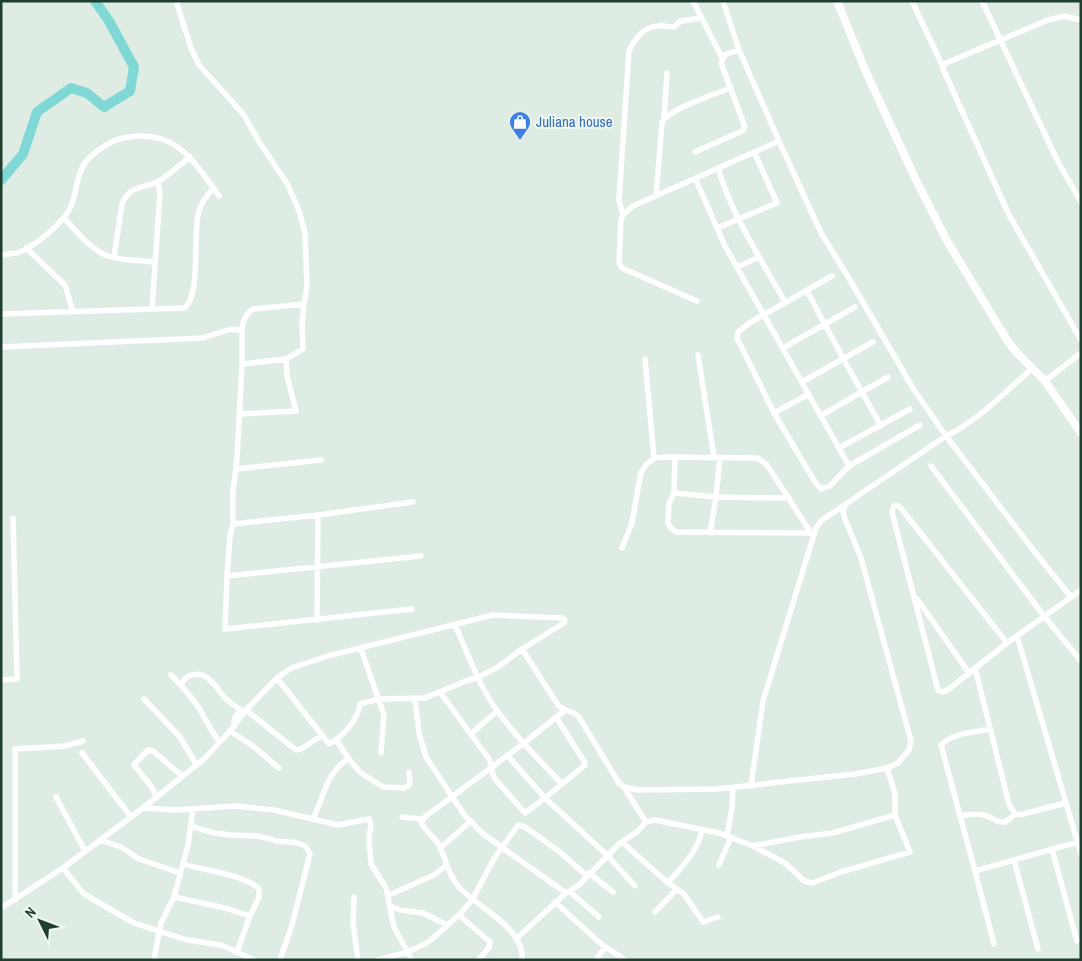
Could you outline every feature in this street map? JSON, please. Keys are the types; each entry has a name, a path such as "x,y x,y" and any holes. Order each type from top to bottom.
{"street":[{"path":"176,1 191,48 199,65 244,115 288,185 299,211 305,233 308,286 302,324 303,349 286,359 242,364"},
{"path":"693,1 722,58 721,63 745,127 742,131 695,152"},
{"path":"723,1 740,50 821,233 914,390 946,436 1071,597"},
{"path":"837,1 866,72 915,178 947,241 1007,340 1016,352 1045,381 1081,433"},
{"path":"912,1 1009,215 1081,340"},
{"path":"982,1 1058,162 1081,202"},
{"path":"943,67 946,63 1048,20 1064,16 1081,20"},
{"path":"623,215 618,200 629,51 642,32 649,28 659,25 674,26 681,21 701,18"},
{"path":"722,58 724,55 740,50"},
{"path":"656,196 667,73"},
{"path":"664,118 672,112 730,88"},
{"path":"1,255 18,252 26,248 64,218 71,206 84,164 90,157 115,140 132,136 150,135 162,138 175,145 190,157 219,196"},
{"path":"697,301 622,268 619,263 621,220 623,215 633,206 779,141"},
{"path":"717,228 778,203 754,152"},
{"path":"114,257 122,204 125,197 130,192 158,182 190,157"},
{"path":"718,168 740,220 785,302"},
{"path":"695,178 737,267 849,466"},
{"path":"152,309 160,193 158,182"},
{"path":"1,314 184,308 191,301 193,290 196,221 199,209 214,188"},
{"path":"64,218 93,247 105,254 114,257 155,262"},
{"path":"26,248 65,285 73,312"},
{"path":"737,267 759,257"},
{"path":"832,276 764,314 740,330 737,338 774,413 821,489 830,486 849,466 920,426"},
{"path":"808,291 881,426"},
{"path":"304,304 253,309 246,314 242,323 240,414 233,491 233,524 230,536 227,576 225,628 412,609"},
{"path":"783,348 855,307"},
{"path":"1,347 204,338 231,329 242,331"},
{"path":"802,382 844,360 872,342"},
{"path":"1045,381 1081,353"},
{"path":"698,355 717,457 716,496 710,533"},
{"path":"240,414 296,411 286,359"},
{"path":"645,360 654,458"},
{"path":"752,786 763,700 813,533 822,520 946,436 960,430 1033,368"},
{"path":"820,416 888,377"},
{"path":"774,413 809,394"},
{"path":"839,448 910,409"},
{"path":"675,457 674,493 669,504 668,523 676,532 813,533"},
{"path":"622,548 632,523 641,472 654,458 758,458 762,460 813,533"},
{"path":"236,469 321,460"},
{"path":"931,466 1044,616 1081,661"},
{"path":"674,493 788,498"},
{"path":"233,524 413,502"},
{"path":"624,787 638,790 733,788 855,774 887,768 898,762 909,750 911,741 861,558 844,520 843,510 846,504"},
{"path":"1007,643 900,507 894,506 892,512 938,690 943,692 949,689 1007,643 1081,590"},
{"path":"317,620 318,515"},
{"path":"1,680 17,679 14,518"},
{"path":"227,576 421,556"},
{"path":"914,595 969,673"},
{"path":"1,908 62,868 143,808 204,759 230,732 246,710 277,678 291,668 328,656 493,615 538,616 562,618 565,620 564,623 522,649 498,667 479,677 425,698 379,699 360,704 360,711 336,740 328,744 277,678"},
{"path":"456,625 479,677 497,711 523,744 562,784"},
{"path":"1017,636 1081,854"},
{"path":"361,649 384,715 381,753"},
{"path":"522,649 558,705 579,717 619,783 624,787 646,822"},
{"path":"975,668 1009,804 1015,814"},
{"path":"181,685 182,681 190,675 200,674 207,677 226,698 241,710 235,717 234,724"},
{"path":"171,675 197,706 211,732 220,742"},
{"path":"440,692 492,766 495,778 525,813 584,768 585,765 556,717"},
{"path":"414,698 419,733 426,757 471,822 482,833 568,892 599,916"},
{"path":"144,699 180,737 196,764"},
{"path":"246,710 296,750 301,750 321,736"},
{"path":"402,817 422,819 523,744 565,710"},
{"path":"471,734 497,711"},
{"path":"990,729 951,738 941,745 994,944"},
{"path":"230,732 253,746 279,768"},
{"path":"14,900 15,749 65,746 83,740"},
{"path":"336,740 348,759 361,773 383,787 404,788 408,786 409,772"},
{"path":"157,797 151,786 134,765 148,750 153,751 182,776"},
{"path":"82,753 131,817"},
{"path":"507,755 545,798 606,855 635,886"},
{"path":"314,818 325,786 340,764 348,759"},
{"path":"517,938 555,902 579,885 606,855 638,831 646,822 654,820 702,829 754,846 785,863 804,881 812,884 842,872 910,852 895,815 895,793 887,768"},
{"path":"718,865 729,837 733,788"},
{"path":"56,797 85,851"},
{"path":"1015,814 1019,815 1066,803"},
{"path":"143,808 176,810 236,806 274,810 338,824 369,819 371,826 369,838 371,864 389,895 394,927 412,960"},
{"path":"154,960 158,947 159,931 174,897 183,864 192,826 193,809"},
{"path":"960,816 982,814 1002,823 1008,821 1015,814"},
{"path":"754,846 832,833 895,815"},
{"path":"422,819 422,825 440,848 444,855 446,866 460,888 472,900 492,914 517,938 522,950 522,960"},
{"path":"440,848 471,822"},
{"path":"378,960 407,952 431,940 458,915 472,900 515,827 521,825 613,892"},
{"path":"192,826 222,834 258,836 290,841 308,848 310,854 280,960"},
{"path":"668,883 692,854 702,829"},
{"path":"100,840 121,847 139,859 180,873"},
{"path":"622,842 687,898 703,922 718,917"},
{"path":"975,871 1078,842"},
{"path":"1052,849 1077,941"},
{"path":"1014,860 1038,949"},
{"path":"183,864 239,878 256,885 259,889 259,897 237,952"},
{"path":"389,895 434,875 446,866"},
{"path":"62,868 78,888 134,923 187,940 221,945 254,960"},
{"path":"655,912 677,889"},
{"path":"174,897 217,906 250,916"},
{"path":"354,897 353,923 358,960"},
{"path":"555,902 605,947 625,960"},
{"path":"390,906 400,910 423,913 447,925"},
{"path":"458,915 490,942 489,948 478,960"},
{"path":"596,960 605,947"}],"waterway":[{"path":"1,180 23,154 37,112 71,88 87,93 104,107 130,91 134,67 109,21 95,1"}],"place":[{"name":"Juliana house","path":"520,141"}]}
